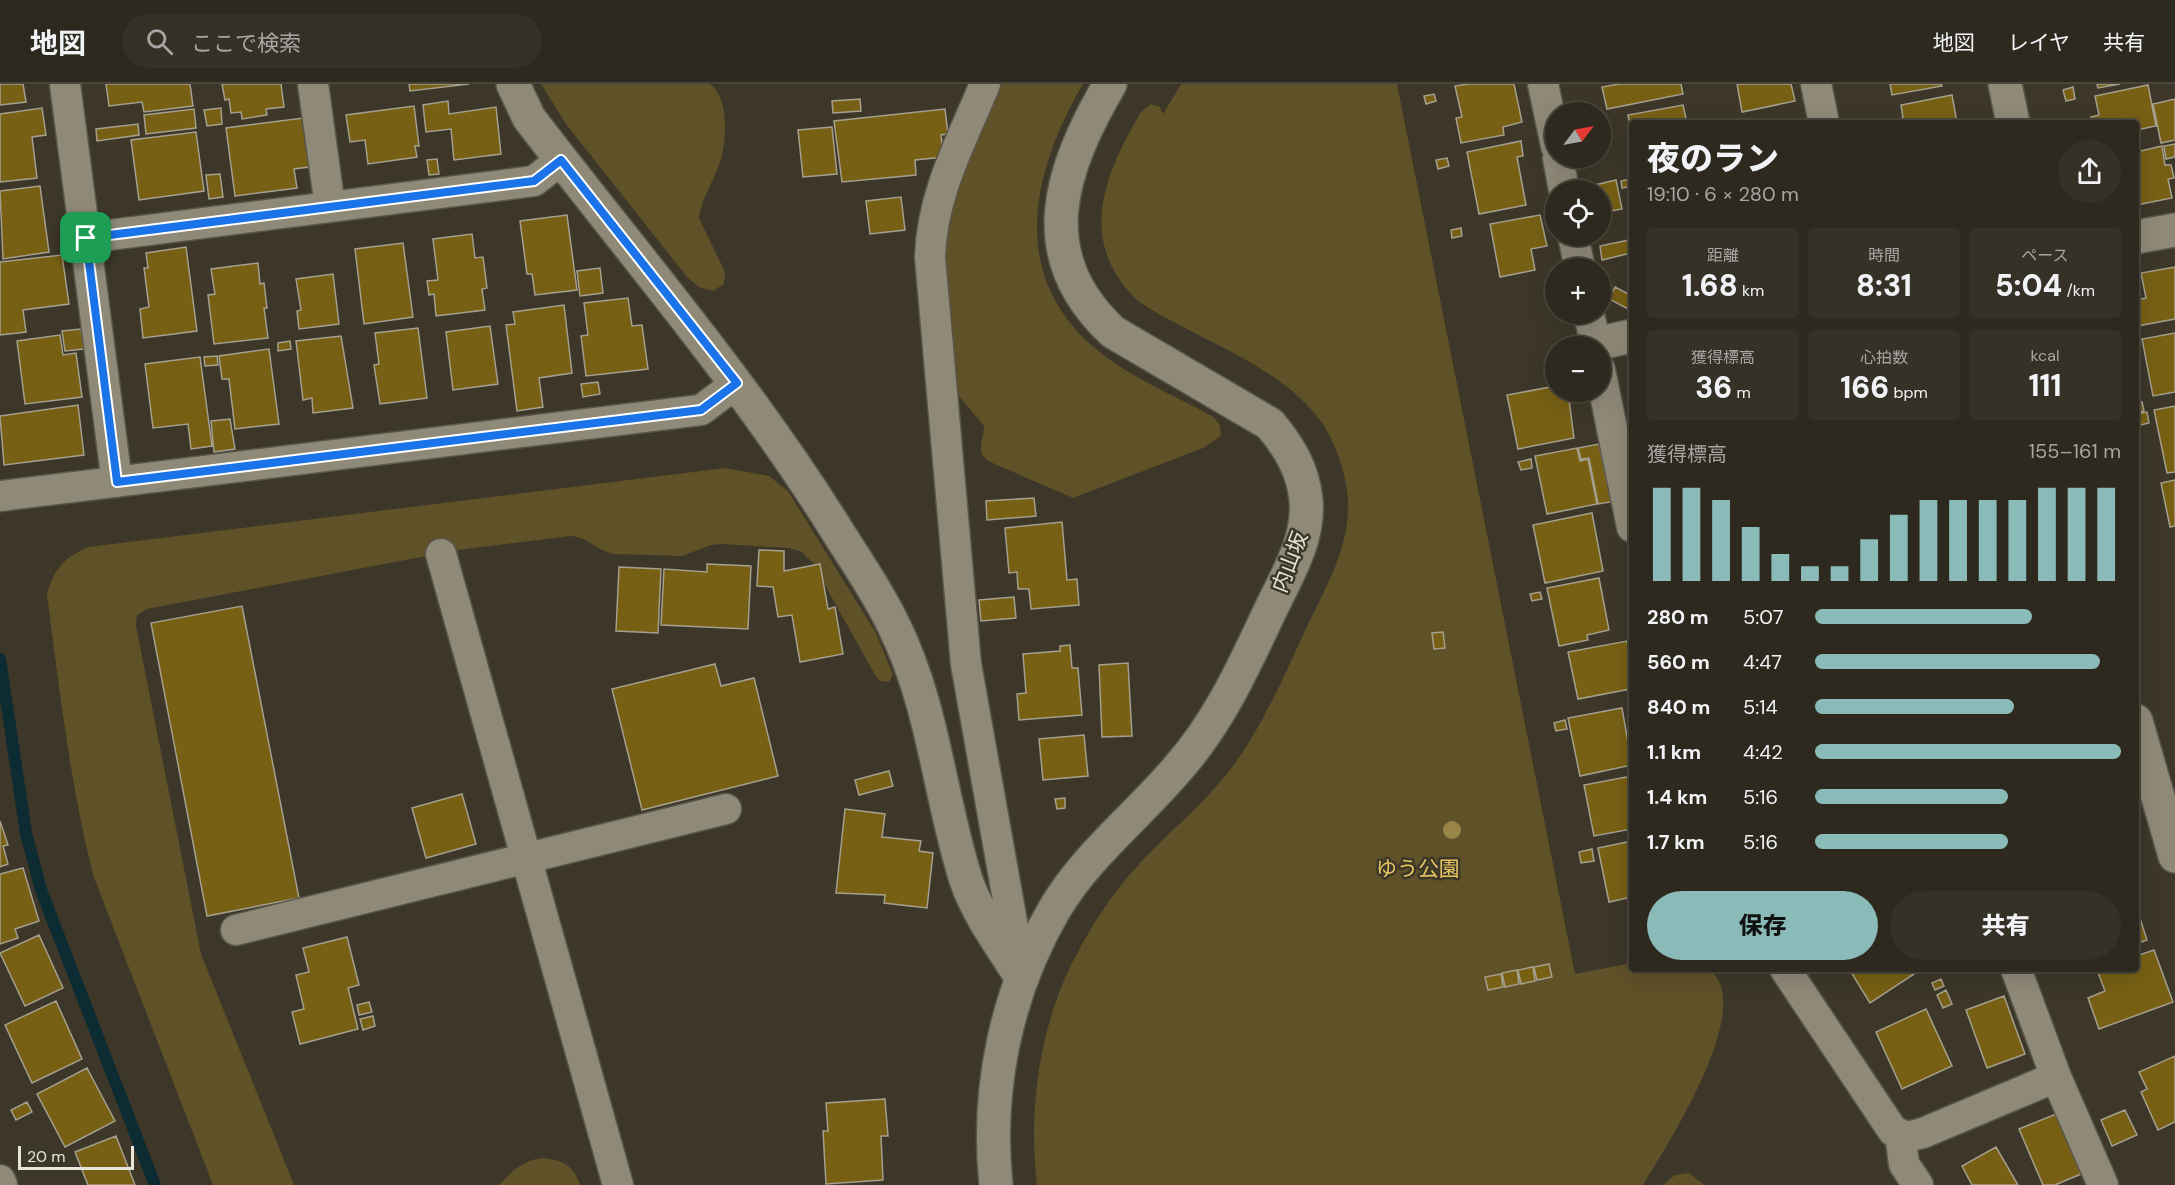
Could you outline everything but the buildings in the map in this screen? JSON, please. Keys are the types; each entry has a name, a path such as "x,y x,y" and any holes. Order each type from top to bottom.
{"street":[{"path":"65,84 117,482"},
{"path":"313,84 330,207"},
{"path":"513,84 529,118 737,383 818,500 893,624 921,692 967,883 984,918 1022,978"},
{"path":"985,84 938,195 931,226 930,257 966,664 1022,978"},
{"name":"内山坂","path":"996,1185 993,1123 997,1076 1006,1030 1022,978 1054,910 1076,876 1102,845 1179,768 1219,714 1275,601 1304,531 1306,501 1301,473 1289,446 1270,424 1113,332 1094,315 1080,295 1069,273 1062,250 1061,201 1066,177 1096,108 1110,84"},
{"path":"1543,84 1547,102"},
{"path":"1816,84 1823,120"},
{"path":"2006,84 2012,120"},
{"path":"86,238 534,181 561,160"},
{"path":"2139,236 2175,230"},
{"path":"1611,341 1629,337"},
{"path":"0,496 701,410 737,383"},
{"path":"1607,402 1629,512"},
{"path":"441,554 618,1185"},
{"path":"2139,731 2175,856"},
{"path":"236,930 726,810"},
{"path":"1787,972 1883,1119 1893,1131 1900,1134 1908,1137 1923,1133 2056,1077"},
{"path":"2017,972 2056,1077 2103,1185"},
{"path":"1900,1134 1904,1164 1918,1185"},
{"path":"0,1180 2,1185"}],"green space":[{"path":"541,84 710,84 716,90 725,118 722,156 703,202 699,218 725,272 724,284 713,291 699,287 687,277 566,124"},
{"path":"1001,84 1083,84 1065,118 1051,152 1041,187 1037,222 1040,256 1050,289 1068,321 1110,360 1212,416 1220,425 1221,436 1203,448 1073,498 988,461 981,449 984,426 959,396 956,384 945,286 946,229 961,175"},
{"name":"ゆう公園","path":"1181,84 1397,84 1575,974 1629,964 1629,972 1710,972 1721,986 1723,1012 1716,1042 1703,1076 1670,1141 1643,1185 1037,1185 1034,1129 1039,1071 1051,1016 1072,963 1099,915 1123,882 1221,781 1253,735 1279,687 1334,570 1348,517 1347,489 1336,449 1322,423 1304,402 1260,368 1138,301 1119,279 1107,255 1102,232 1102,208 1107,184 1116,160 1141,112 1151,104 1160,107 1163,114"},
{"path":"725,468 769,476 788,491 876,633 893,675 889,682 880,681 874,673 812,562 802,552 790,548 721,544 711,545 682,556 614,554 571,536 458,550 147,609 137,615 136,626 201,954 294,1185 213,1185 93,875 72,770 47,594 57,570 66,560 88,547"},
{"path":"543,1158 556,1160 571,1168 580,1185 499,1185 518,1167"},
{"path":"1689,1173 1704,1185 1663,1185 1675,1175"}],"waterway":[{"path":"0,659 26,833 41,890 155,1185"}],"route":[{"path":"561,160 737,383 701,410 117,482 86,238 534,181 561,160"}]}
